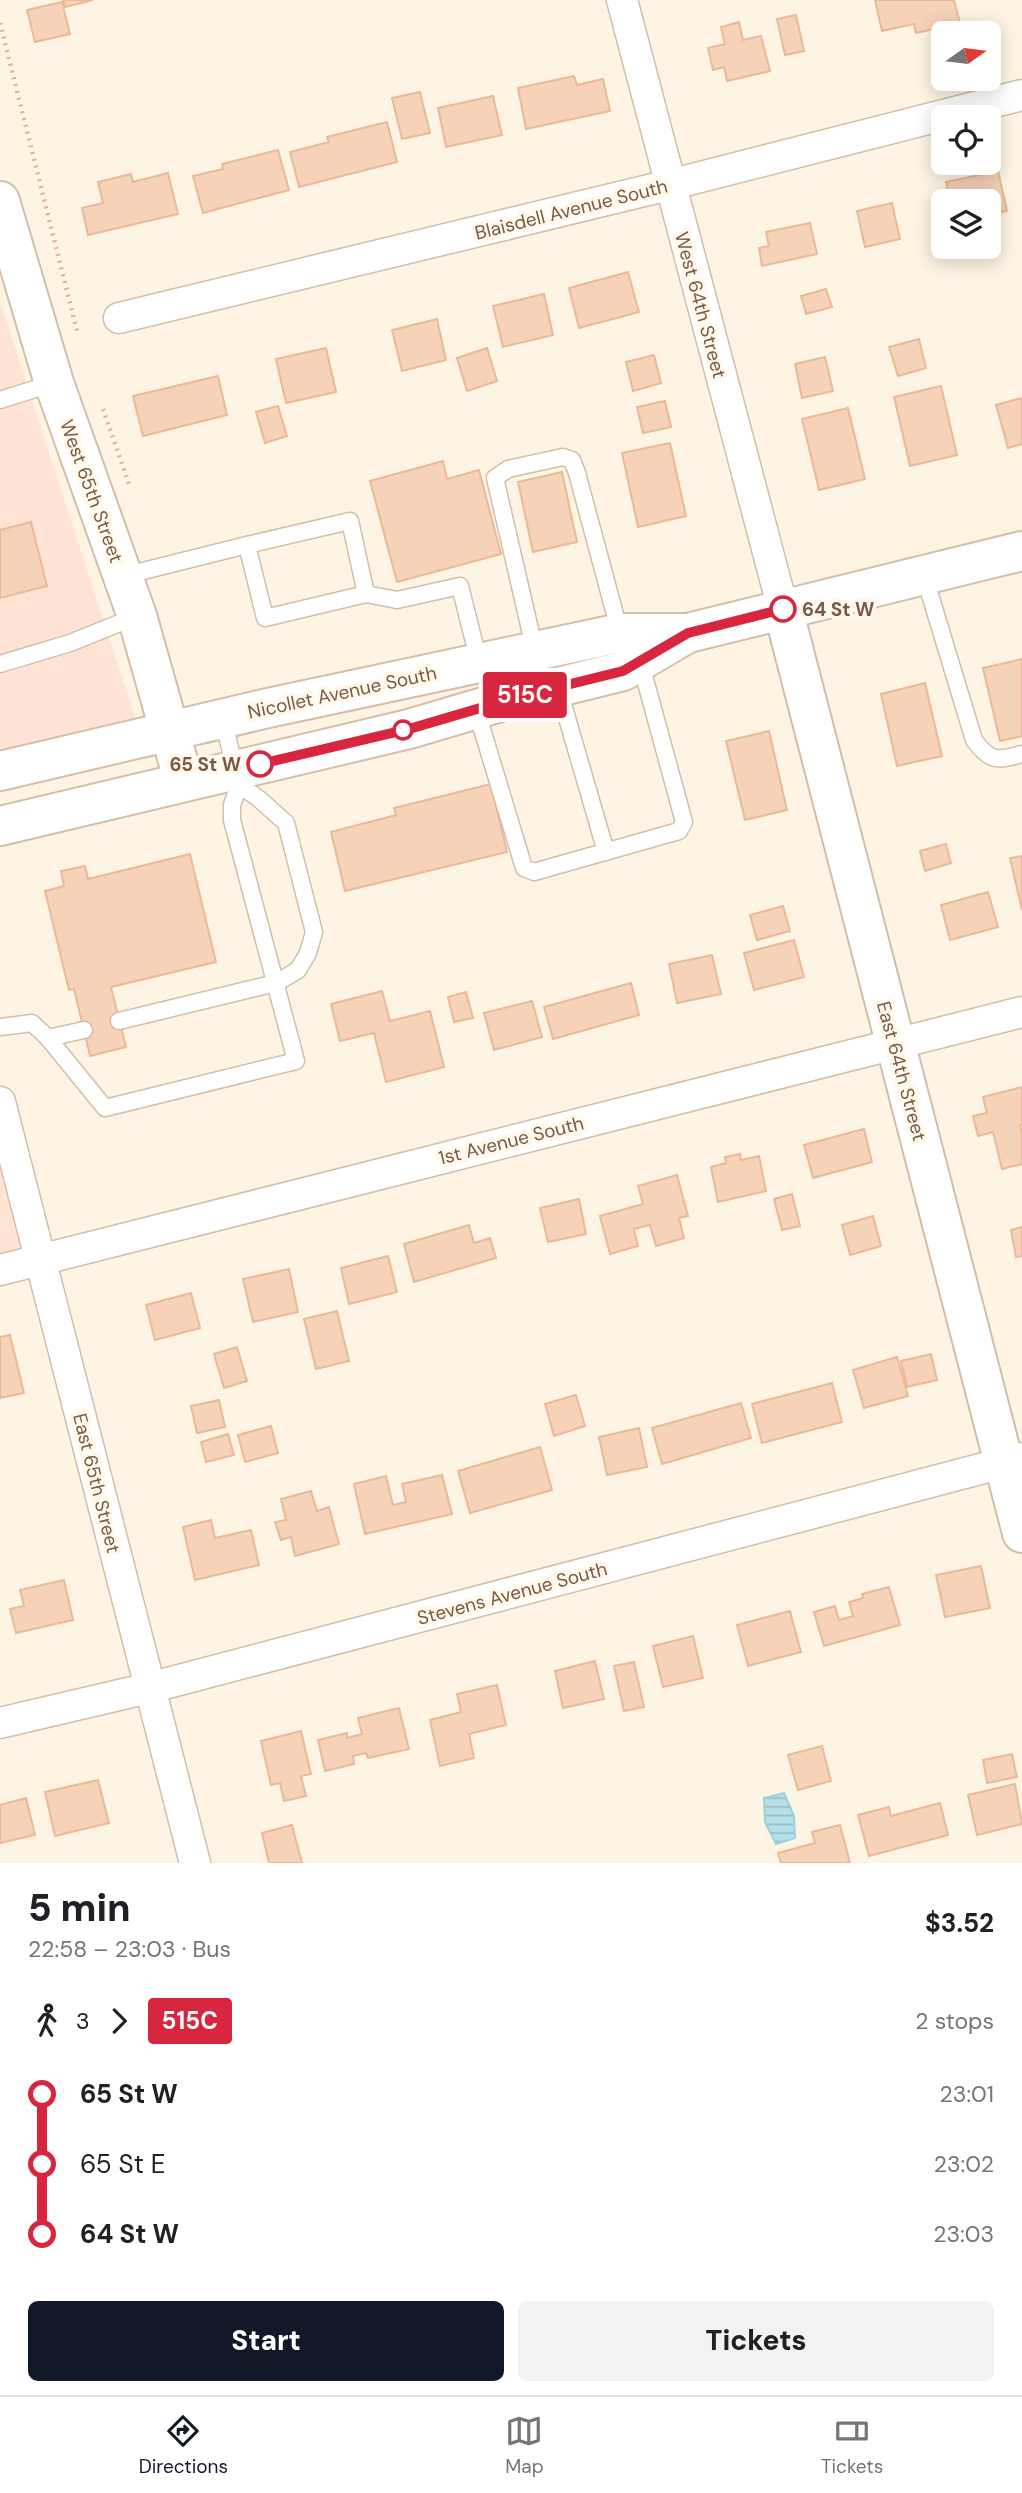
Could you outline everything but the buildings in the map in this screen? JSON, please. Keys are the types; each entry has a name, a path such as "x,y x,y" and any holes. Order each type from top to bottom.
{"main road":[{"name":"West 65th Street","path":"0,201 54,383 137,616 172,731 184,782"},
{"name":"Nicollet Avenue South","path":"0,771 479,662 535,651 630,647 1022,551"},
{"name":"East 64th Street","path":"783,609 894,1043 1013,1461 1022,1533"},
{"name":"Nicollet Avenue South","path":"0,826 184,782 237,778 476,709 623,671 630,647"}],"street":[{"name":"West 64th Street","path":"622,0 783,609"},
{"name":"Blaisdell Avenue South","path":"119,318 669,185 1022,95"},
{"name":"1st Avenue South","path":"0,1270 1022,1012"},
{"name":"East 65th Street","path":"0,1102 195,1863"},
{"name":"Stevens Avenue South","path":"0,1723 149,1688 1013,1461"}],"lane":[{"path":"0,400 54,383"},
{"path":"476,709 524,868 534,872 679,831 684,822 578,473 572,460 563,457 508,469 495,478 535,651"},
{"path":"123,576 350,521 366,594"},
{"path":"247,545 265,618 366,594 397,600 460,586 479,662"},
{"path":"924,575 974,740 984,754 999,760 1022,754"},
{"path":"0,664 70,643 137,616"},
{"path":"558,687 606,852"},
{"path":"0,1027 32,1023 48,1038 104,1108 296,1061 232,820 237,778 223,719"},
{"path":"119,1021 276,983 298,970 308,953 314,932 286,823 237,778"},
{"path":"48,1038 84,1030"}],"path":[{"path":"0,23 79,338"},
{"path":"100,403 132,492"}],"shaded area":[{"path":"0,301 141,736 0,769"},
{"path":"0,1148 26,1252 0,1257"}],"water":[{"path":"784,1793 794,1816 795,1838 776,1844 765,1822 764,1798"}],"bus line":[{"name":"515C","path":"260,764 409,729 514,698 623,671 688,633 783,609"}],"place":[{"name":"64 St W","path":"783,609"},
{"name":"65 St W","path":"260,764"}]}
